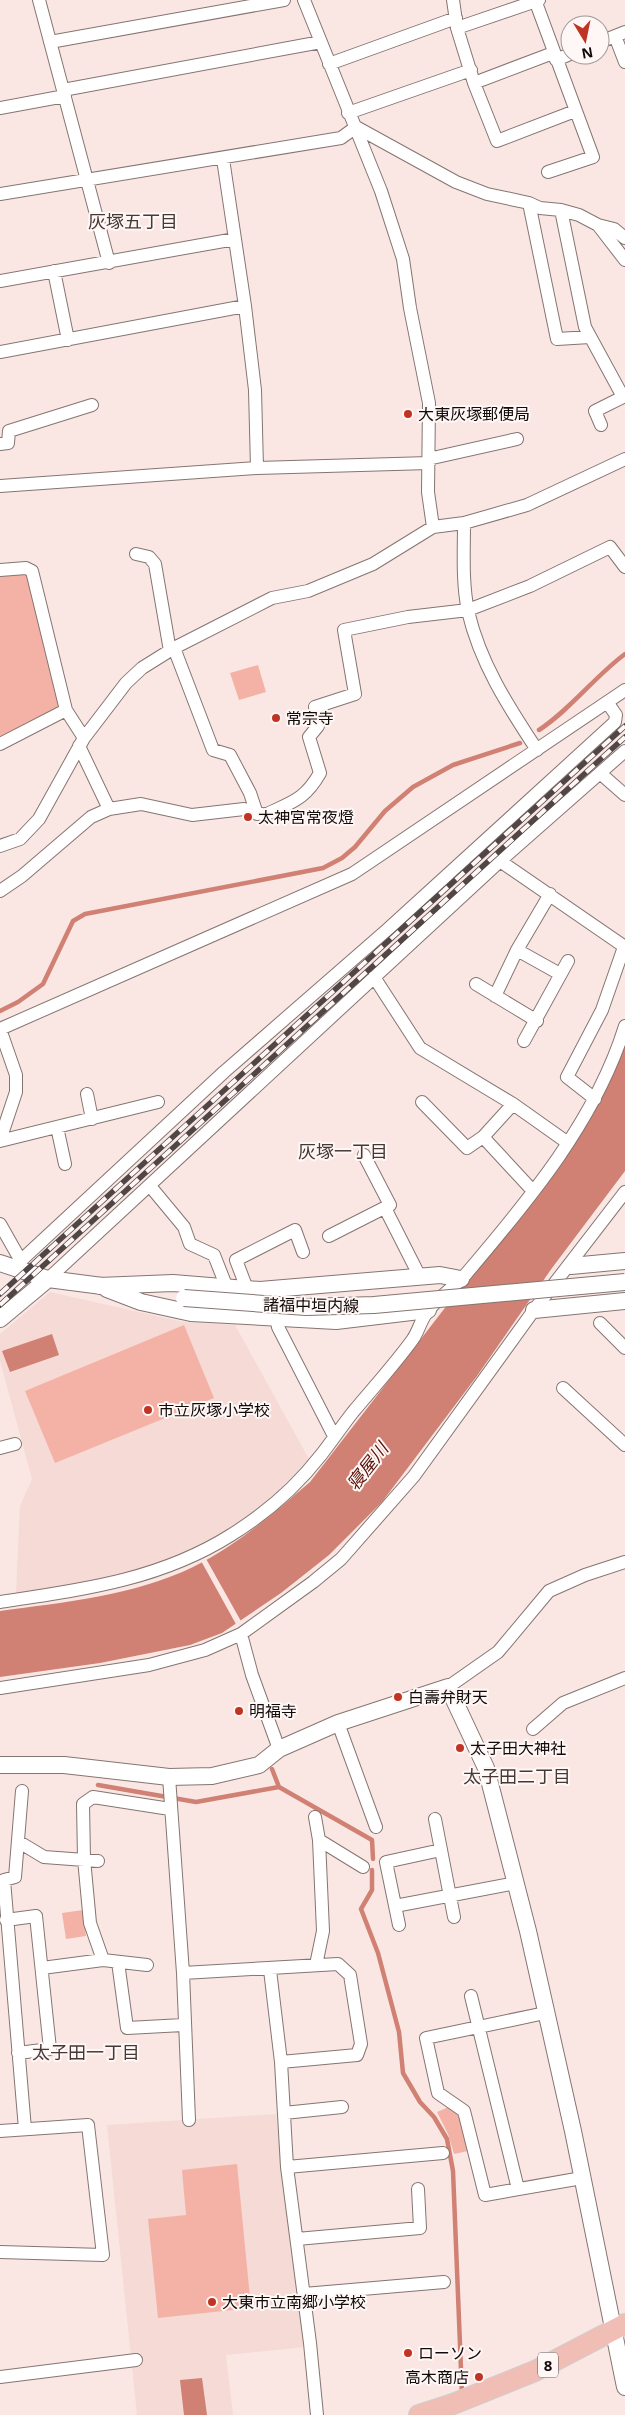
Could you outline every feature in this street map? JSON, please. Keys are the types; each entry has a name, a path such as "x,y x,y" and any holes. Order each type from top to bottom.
{"main road":[{"name":"8","path":"419,2415 535,2371 620,2327"}],"street":[{"path":"50,42 284,0"},
{"path":"304,0 381,191 403,259 410,308 429,403 428,492 433,527"},
{"path":"454,0 457,23 474,83 497,142 575,111"},
{"path":"42,1 50,42 109,263"},
{"path":"329,64 457,23 537,1 554,56 593,157 548,172"},
{"path":"620,34 625,62"},
{"path":"0,108 64,93 321,42"},
{"path":"474,83 560,55"},
{"path":"348,113 471,70"},
{"path":"0,194 223,159 341,138 356,127"},
{"path":"356,127 456,182 487,194 529,203 540,208 561,210 579,215 598,226 614,229 625,238"},
{"path":"223,159 246,306 255,390 258,468"},
{"path":"529,203 557,339 590,336"},
{"path":"561,210 585,327 623,397 595,411 601,425"},
{"path":"598,226 625,260"},
{"path":"0,281 235,239"},
{"path":"54,271 68,340"},
{"path":"0,352 246,306"},
{"path":"0,444 8,443 4,428 92,405"},
{"path":"0,486 258,468 428,461 517,439"},
{"path":"0,846 20,839 39,819 82,742 126,683 142,668 172,649 272,598 308,591 373,564 433,527 464,523 527,505 625,459"},
{"path":"464,523 464,576 468,610 477,641 498,691 537,750"},
{"path":"0,892 22,876 91,817 108,809 142,804 192,815 244,809 265,815 303,797 311,789 320,773 310,737 318,726 315,707 355,694 344,630 408,616 468,610 530,586 610,546 625,567"},
{"path":"136,554 148,557 155,564 172,649 214,750 230,755 250,793 257,814"},
{"path":"0,570 26,568 32,572 66,710 82,742 108,809"},
{"path":"158,1102 57,1127 1,1135 16,1092 16,1075 1,1033 352,874 625,690"},
{"path":"0,1279 12,1264 224,1072 388,930 615,722 616,715 607,702"},
{"path":"0,744 66,710"},
{"path":"0,1319 48,1279 500,861 625,751"},
{"path":"600,773 625,795"},
{"path":"500,861 625,947 602,1010 567,1076 595,1099"},
{"path":"495,996 517,950 550,894"},
{"path":"517,950 560,974"},
{"path":"524,1042 568,961"},
{"path":"374,977 420,1048 513,1104 568,1143"},
{"path":"476,984 537,1021"},
{"path":"0,1602 99,1587 160,1570 198,1554 230,1536 274,1505 321,1455 334,1436 414,1337 428,1310 461,1280 534,1191 568,1143 595,1099 616,1056 625,1026"},
{"path":"87,1094 92,1119"},
{"path":"422,1102 467,1148 483,1137 513,1104"},
{"path":"57,1127 64,1164"},
{"path":"483,1137 534,1191"},
{"path":"329,1236 390,1205 364,1155"},
{"path":"150,1186 184,1227 190,1244 214,1255 227,1288"},
{"path":"0,1688 181,1658 241,1634 313,1582 345,1556 414,1476 534,1310 570,1266 625,1192"},
{"path":"385,1208 420,1277"},
{"path":"0,1224 12,1264"},
{"path":"246,1289 236,1260 295,1230 303,1252"},
{"path":"570,1266 625,1261"},
{"name":"諸福中垣内線","path":"12,1264 48,1279 184,1298 306,1306 374,1305 625,1282"},
{"path":"99,1286 173,1283 246,1289 339,1285 440,1275 461,1280"},
{"path":"99,1286 141,1302 191,1313 336,1322 428,1310"},
{"path":"534,1310 625,1300"},
{"path":"276,1318 278,1327 334,1436"},
{"path":"600,1323 625,1348"},
{"path":"563,1388 625,1445"},
{"path":"0,1448 16,1444"},
{"path":"103,1960 90,1923 84,1859 83,1804 93,1797 170,1796 212,1776 259,1765 279,1749 338,1723 448,1687 498,1652 549,1591 585,1575 625,1562"},
{"path":"241,1634 252,1676 279,1749"},
{"path":"533,1729 563,1703 625,1678"},
{"path":"448,1687 486,1768 516,1883 582,2178 620,2327 625,2387"},
{"path":"338,1723 376,1827"},
{"path":"0,1765 64,1765 170,1796"},
{"path":"22,1791 15,1877 4,1880 25,2130"},
{"path":"170,1796 183,1973 183,2025 189,2120"},
{"path":"315,1817 319,1840 323,1931 316,1966"},
{"path":"435,1819 454,1917"},
{"path":"319,1840 363,1867"},
{"path":"19,1842 44,1857 98,1860"},
{"path":"399,1925 386,1862 441,1850"},
{"path":"395,1906 516,1883"},
{"path":"6,1920 36,1916 50,2049 18,2054"},
{"path":"42,1968 103,1960 147,1966"},
{"path":"118,1962 127,2028 183,2025"},
{"path":"183,1973 270,1970 338,1964 350,1976 361,2044 357,2055 281,2062"},
{"path":"270,1970 281,2062 287,2167 304,2294 317,2415"},
{"path":"471,1996 518,2189"},
{"path":"546,2013 426,2038 438,2093 464,2111 485,2194 582,2178"},
{"path":"284,2113 342,2108"},
{"path":"0,2131 88,2124 103,2255 0,2252"},
{"path":"287,2167 443,2153"},
{"path":"297,2239 420,2228 418,2189"},
{"path":"304,2294 444,2282"},
{"path":"0,2378 136,2360"}],"shaded area":[{"path":"0,573 29,574 62,708 0,739"},
{"path":"258,665 266,692 239,700 230,673"},
{"name":"市立灰塚小学校","path":"50,1292 183,1322 235,1325 309,1459 262,1507 196,1549 120,1576 16,1594 20,1506 32,1479 0,1361 0,1334"},
{"path":"184,1325 214,1398 55,1463 25,1391"},
{"path":"83,1910 86,1936 66,1939 62,1913"},
{"path":"451,2106 459,2111 468,2151 454,2154 448,2134 437,2112"},
{"name":"大東市立南郷小学校","path":"276,2114 305,2347 226,2355 233,2415 137,2415 107,2125"},
{"path":"237,2164 251,2308 158,2318 148,2219 186,2215 182,2170"}],"water":[{"name":"寝屋川","path":"625,1042 625,1171 552,1268 477,1376 382,1502 329,1555 281,1593 222,1633 190,1645 100,1663 0,1677 0,1611 123,1591 170,1577 209,1559 239,1539 310,1482 589,1122 621,1056"},
{"path":"52,1334 59,1355 10,1372 2,1351"},
{"path":"202,2378 207,2415 184,2415 180,2380"}],"pier":[{"path":"205,1557 242,1623 237,1626 200,1559"}],"waterway":[{"path":"539,730 551,722 625,654"},
{"path":"0,1011 18,1002 43,984 73,921 85,914 323,868 342,858 355,847 385,811 413,787 453,765 520,743"},
{"path":"272,1769 279,1787"},
{"path":"98,1785 196,1802 279,1787 372,1840 373,1859"},
{"path":"372,1870 372,1890 361,1909 378,1953 399,2032 403,2073 420,2102 434,2117 447,2139 453,2171 462,2394"}],"railway":[{"path":"0,1294 625,726"},
{"path":"0,1305 625,737"}],"place":[{"name":"大東灰塚郵便局","path":"408,414"},
{"name":"常宗寺","path":"276,718"},
{"name":"太神宮常夜燈","path":"248,817"},
{"name":"市立灰塚小学校","path":"148,1410"},
{"name":"白壽弁財天","path":"398,1697"},
{"name":"明福寺","path":"239,1711"},
{"name":"太子田大神社","path":"460,1748"},
{"name":"大東市立南郷小学校","path":"212,2302"},
{"name":"ローソン","path":"408,2353"},
{"name":"高木商店","path":"479,2377"}],"district":[{"name":"灰塚五丁目","path":"133,221"},
{"name":"灰塚一丁目","path":"343,1151"},
{"name":"太子田二丁目","path":"517,1776"},
{"name":"太子田一丁目","path":"86,2052"}]}
